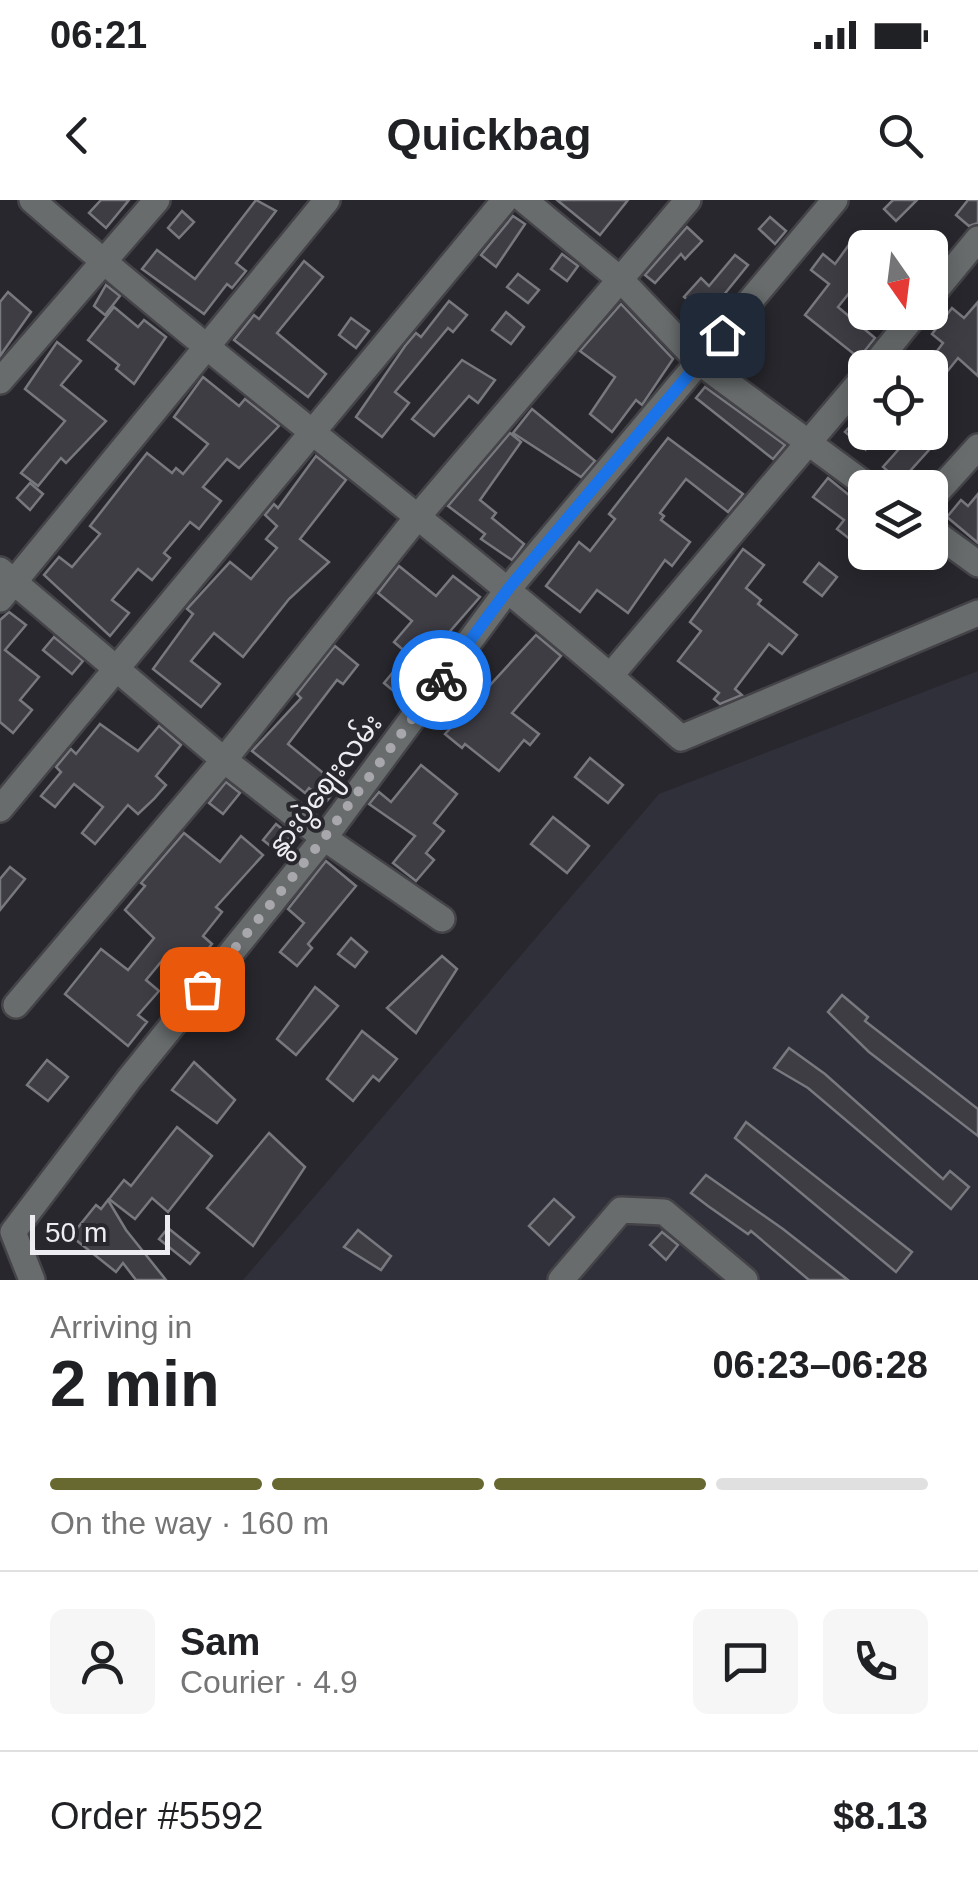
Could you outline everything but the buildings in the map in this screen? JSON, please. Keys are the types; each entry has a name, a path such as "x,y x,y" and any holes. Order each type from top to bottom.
{"street":[{"path":"32,200 205,346 509,588 682,738 978,613"},
{"path":"0,381 157,200"},
{"path":"327,200 5,583 324,838 442,919"},
{"path":"0,808 505,200"},
{"path":"524,200 622,280 699,362 848,473"},
{"path":"16,1004 224,760 418,515 688,200"},
{"name":"နွားပွဲဈေးလမ်း","path":"32,1280 13,1232 129,1080 324,838 509,588 834,200"},
{"path":"948,275 978,238"},
{"path":"886,350 903,330"},
{"path":"611,675 848,397"},
{"path":"948,480 978,448"},
{"path":"948,542 978,564"},
{"path":"561,1280 621,1210 664,1212 746,1280"}],"shaded area":[{"path":"978,671 978,1280 243,1280 659,794"}],"way so far":[{"path":"202,989 324,838 441,680"}],"route":[{"path":"441,680 509,588 722,335"}]}
